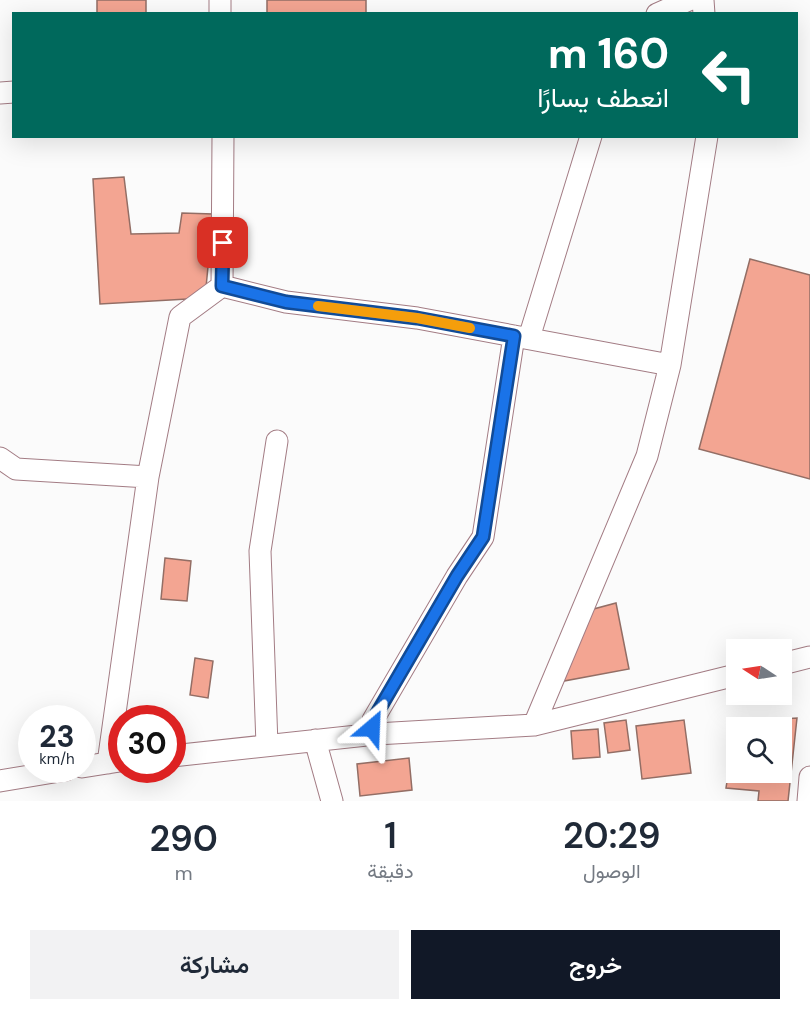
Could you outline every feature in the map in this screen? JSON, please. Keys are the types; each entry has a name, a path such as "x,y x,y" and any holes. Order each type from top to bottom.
{"street":[{"path":"662,12 689,0"},
{"path":"222,286 223,138"},
{"path":"376,734 372,728 373,720 457,576 483,537 522,337 590,138"},
{"path":"534,725 647,456 670,365 707,138"},
{"path":"222,286 286,302 417,318 670,365"},
{"path":"122,705 148,477 180,317 222,286"},
{"path":"267,745 260,551 277,441"},
{"path":"0,458 16,469 148,477"},
{"path":"792,662 810,657"},
{"path":"186,754 376,734 534,725 726,677"},
{"path":"315,740 332,801"},
{"path":"0,780 18,777"},
{"path":"808,801 810,777"}],"building":[{"path":"97,0 146,0 146,12 97,12"},
{"path":"267,0 366,0 366,12 267,12"},
{"path":"124,177 131,234 179,233 182,213 213,214 205,298 100,304 93,179"},
{"path":"750,259 810,275 810,479 699,449"},
{"path":"165,558 191,561 187,601 161,599"},
{"path":"616,603 629,669 564,681 563,663 590,610"},
{"path":"195,658 213,661 208,698 190,695"},
{"path":"792,718 797,718 792,764"},
{"path":"626,720 630,750 608,753 604,723"},
{"path":"684,720 691,773 642,779 636,726"},
{"path":"598,729 600,757 573,759 571,731"},
{"path":"409,758 412,790 360,796 357,764"},
{"path":"727,783 790,783 788,801 758,801 759,791 726,788"}],"slow traffic":[{"path":"318,306 417,318 470,328"}],"route":[{"path":"223,243 222,286 286,302 417,318 514,336 483,537 457,576 373,720 372,728"}]}
